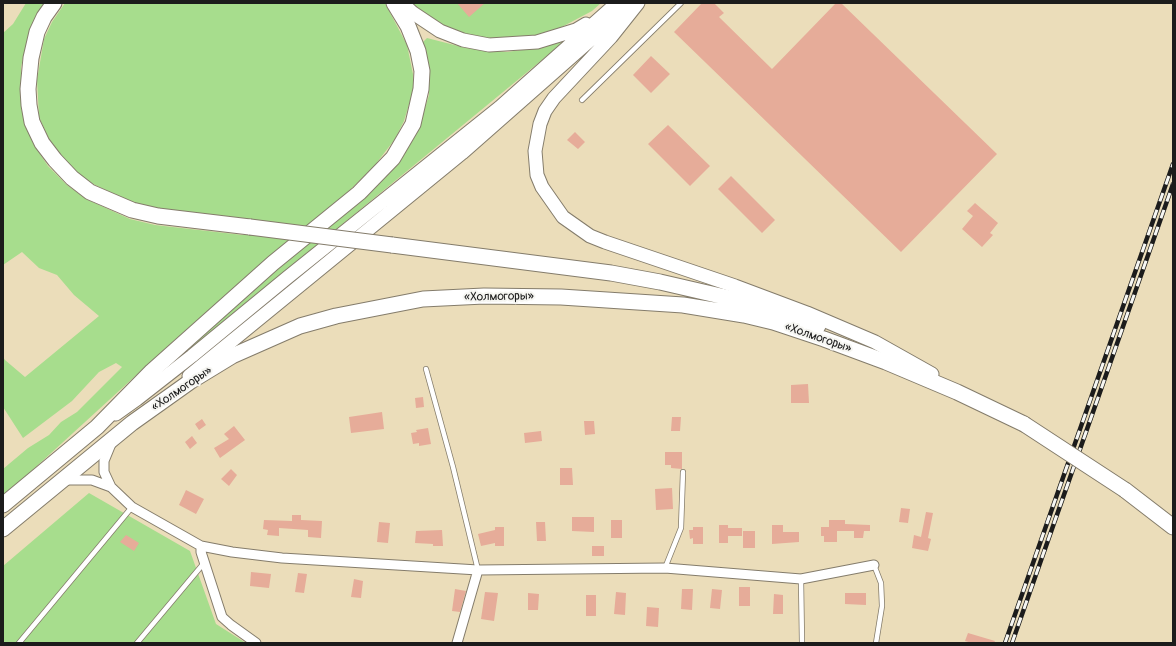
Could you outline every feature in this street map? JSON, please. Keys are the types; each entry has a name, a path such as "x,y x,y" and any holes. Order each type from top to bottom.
{"highway":[{"name":"«Холмогоры»","path":"54,3 44,17 37,32 31,58 28,90 32,122 42,143 55,160 72,178 90,192 132,210 158,216 611,273 702,290 738,300 817,326 874,348 932,374 1024,424"},
{"path":"4,504 97,427 152,371 273,263 359,193 393,158 413,124 421,90 422,70 416,45 408,26 394,3"},
{"name":"«Холмогоры»","path":"3,529 132,423 191,381 232,356 300,326 336,316 423,299 484,296 561,297 642,302 715,309 773,322 886,362 957,392 1024,424"},
{"path":"1024,424 1125,490 1173,527"}],"main road":[{"path":"402,3 413,13 440,31 463,40 489,45 513,45 548,39 576,30 602,16"},
{"path":"97,427 137,399 186,361 288,276 500,107 617,3"},
{"path":"132,423 462,153 632,3"},
{"path":"638,3 611,37 554,98 545,111 536,137 535,163 539,181 548,198 563,217 590,236 605,242 735,286 807,313 875,342 932,374"}],"street":[{"path":"113,438 104,461 104,472 111,487 132,507 201,546 232,552 282,558 478,570 665,568 801,579 874,565"},
{"path":"64,480 92,480 111,487"},
{"path":"201,546 201,552 222,617 256,643"},
{"path":"457,643 478,570"}],"lane":[{"path":"582,100 681,3"},
{"path":"426,370 453,467 478,570"},
{"path":"665,568 681,528 683,472"},
{"path":"18,643 132,507"},
{"path":"137,643 205,562"},
{"path":"874,565 881,583 882,606 876,643"},
{"path":"801,579 802,643"}],"green space":[{"path":"26,3 44,3 30,29 21,67 21,108 26,127 36,148 48,166 67,185 86,199 130,219 155,225 243,235 255,220 158,208 134,203 95,185 77,173 60,155 49,139 39,117 37,80 44,39 52,22 65,3 385,3 407,45 413,74 413,91 404,121 395,139 375,165 351,189 178,337 3,497 3,469 28,448 49,435 61,422 77,412 122,367 116,363 99,372 72,401 23,438 3,407 3,357 25,377 99,316 74,295 57,275 39,268 22,252 3,265 3,33 13,24"},
{"path":"410,3 601,3 592,11 558,29 532,37 497,40 469,36 442,26"},
{"path":"427,38 466,48 507,52 543,47 565,41 175,362 173,360 294,251 367,195 399,163 417,133 429,95 429,76 423,42"},
{"path":"89,493 190,551 216,624 246,643 3,643 3,566"}],"building":[{"path":"457,3 485,3 469,17"},
{"path":"702,3 714,3 724,13 719,17 772,69 836,3 841,3 997,154 901,252 674,32"},
{"path":"651,56 670,74 651,93 633,75"},
{"path":"668,125 710,166 690,186 648,144"},
{"path":"575,132 585,142 578,149 567,140"},
{"path":"731,176 775,220 762,233 718,189"},
{"path":"975,203 998,223 990,233 993,235 982,247 962,229 973,216 967,211"},
{"path":"808,384 809,403 791,403 791,385"},
{"path":"423,397 424,407 416,408 415,398"},
{"path":"382,412 384,429 351,433 349,417"},
{"path":"672,417 681,417 680,431 671,431"},
{"path":"202,419 206,425 199,430 195,424"},
{"path":"584,421 594,421 595,434 585,435"},
{"path":"234,426 245,440 220,458 214,448 229,439 224,434"},
{"path":"428,428 431,444 419,446 419,443 413,444 411,433 417,432 416,430"},
{"path":"541,431 542,441 525,443 524,433"},
{"path":"192,436 197,443 190,449 185,442"},
{"path":"665,452 682,452 682,469 671,468 671,465 665,465"},
{"path":"560,468 572,468 573,485 560,485"},
{"path":"231,469 237,475 229,486 221,479"},
{"path":"672,488 673,509 656,510 655,489"},
{"path":"186,490 204,499 196,514 179,505"},
{"path":"901,508 910,509 908,523 899,522"},
{"path":"926,512 933,513 928,538 931,539 928,551 912,548 914,535 921,537"},
{"path":"292,515 301,515 301,520 322,521 321,538 308,537 308,530 279,528 279,536 267,535 268,530 263,529 264,520 292,521"},
{"path":"572,517 594,517 594,532 572,531"},
{"path":"611,520 622,520 622,538 611,538"},
{"path":"829,520 845,520 845,524 870,525 870,531 864,531 863,538 854,538 854,531 837,531 837,542 824,542 824,536 821,536 821,527 829,527"},
{"path":"379,522 390,523 388,543 377,542"},
{"path":"536,522 545,522 546,541 537,541"},
{"path":"719,525 728,525 728,528 742,528 742,536 728,536 728,543 719,543"},
{"path":"772,525 783,525 783,532 799,532 799,542 772,544"},
{"path":"495,527 504,527 504,546 495,546 495,543 481,546 478,534 495,530"},
{"path":"693,527 703,527 703,544 693,544 693,538 690,539 689,530 693,530"},
{"path":"442,530 443,546 415,543 416,531"},
{"path":"743,531 755,531 755,548 743,548"},
{"path":"126,535 139,543 134,551 120,542"},
{"path":"592,546 604,546 604,556 592,556"},
{"path":"251,572 271,574 269,588 250,586"},
{"path":"298,573 307,574 304,593 295,592"},
{"path":"354,579 363,581 361,598 351,597"},
{"path":"739,587 750,587 750,606 739,606"},
{"path":"455,589 466,591 460,612 452,611"},
{"path":"682,589 693,589 692,610 681,609"},
{"path":"712,589 722,590 720,609 710,608"},
{"path":"485,592 498,593 494,621 481,619"},
{"path":"616,592 626,593 625,615 614,614"},
{"path":"528,593 539,594 538,610 528,610"},
{"path":"845,593 866,593 866,605 845,604"},
{"path":"774,594 783,595 783,614 773,614"},
{"path":"586,595 596,595 596,616 586,616"},
{"path":"647,607 659,608 658,627 646,626"},
{"path":"968,633 995,641 994,643 972,643 965,641"}],"railway":[{"path":"1005,643 1173,164"},
{"path":"1012,643 1173,184"}]}
